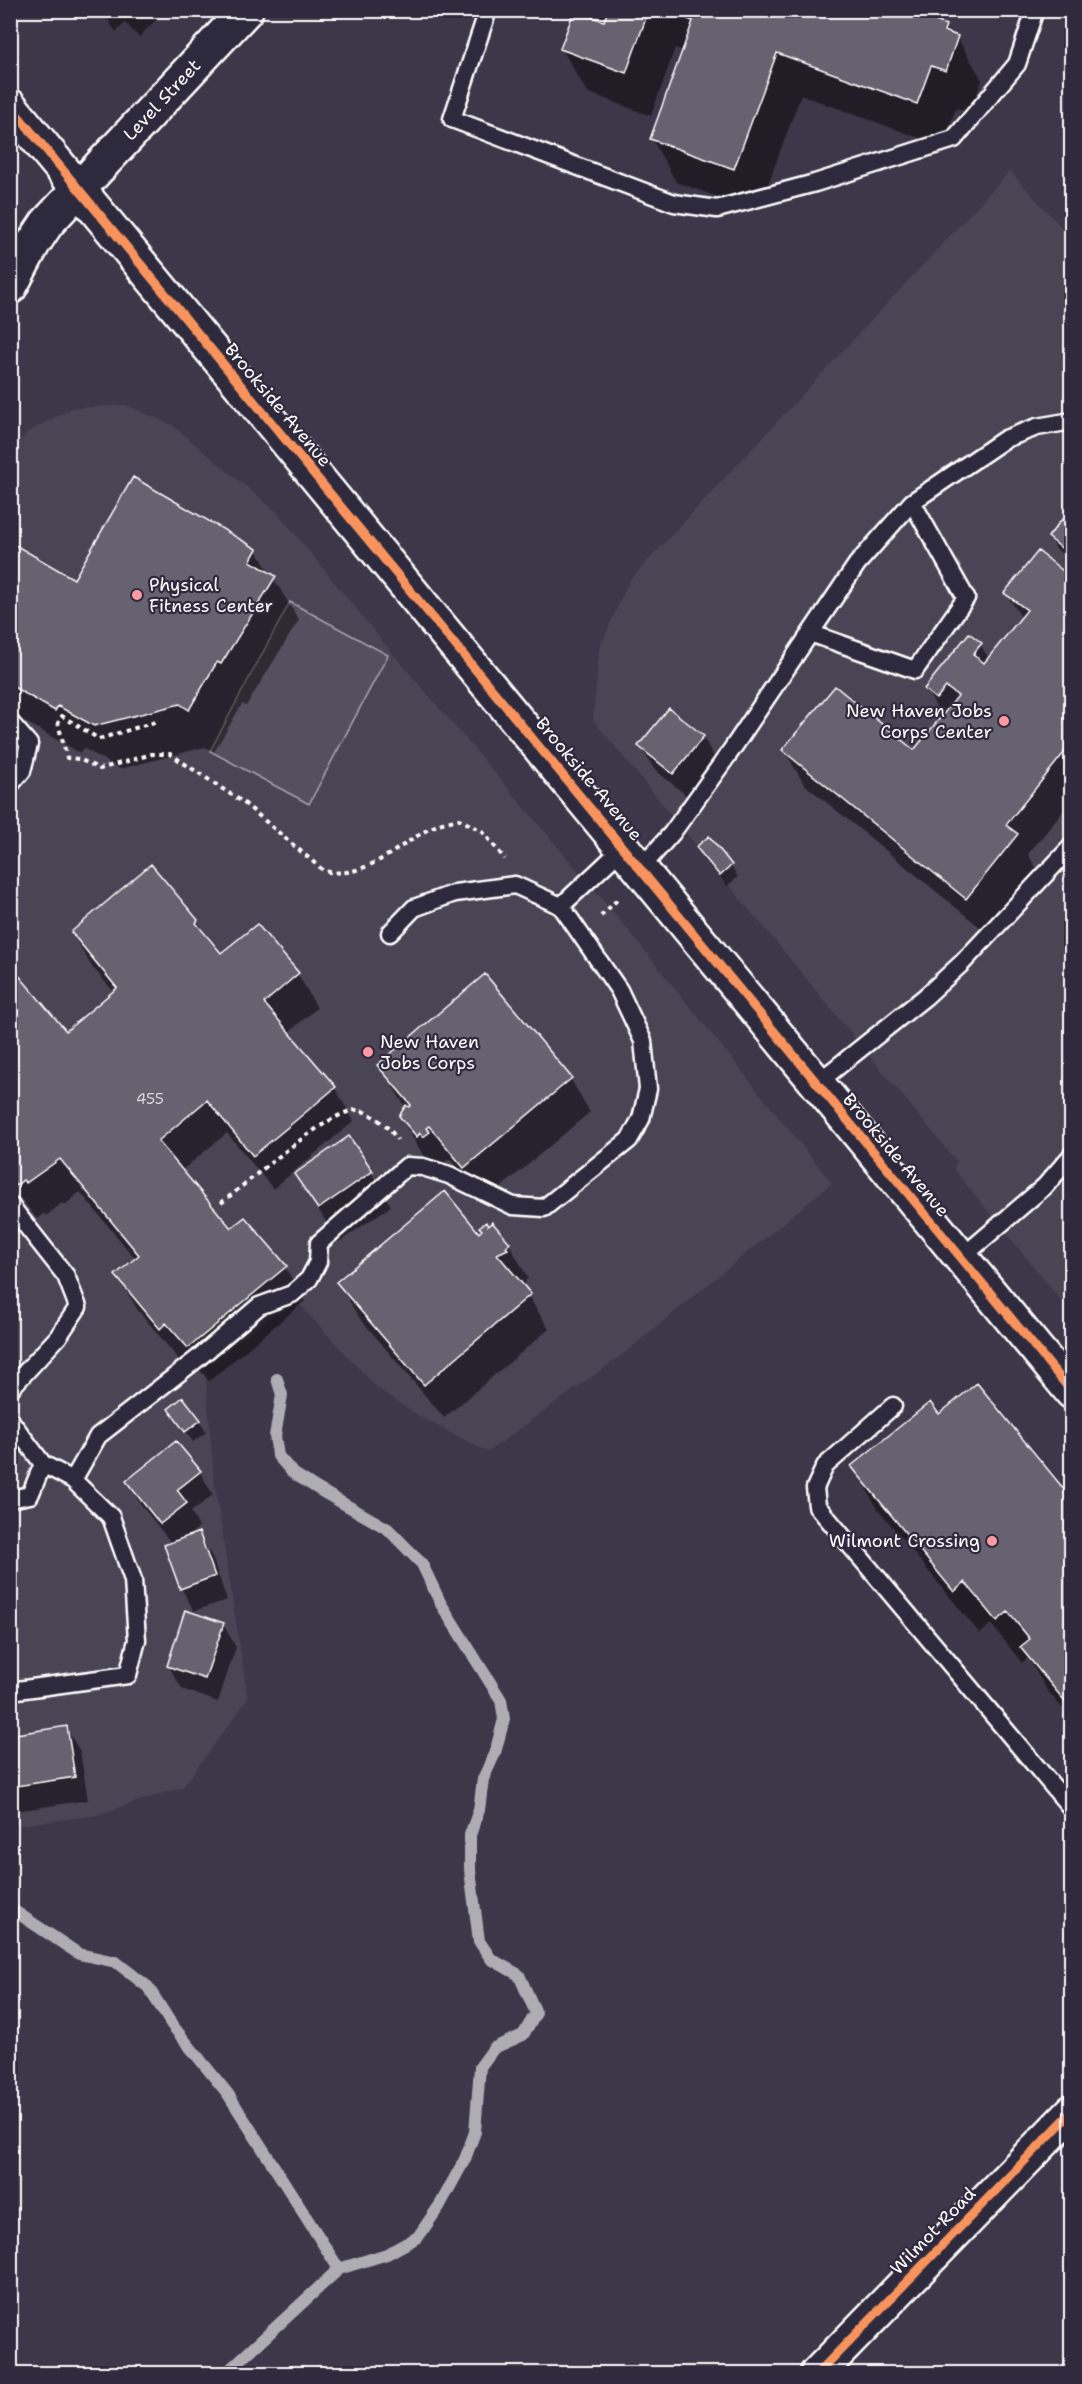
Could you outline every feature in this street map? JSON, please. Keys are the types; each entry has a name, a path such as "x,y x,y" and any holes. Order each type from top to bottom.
{"street":[{"name":"Level Street","path":"10,287 33,244 77,189 246,10"},
{"name":"Brookside Avenue","path":"10,106 633,858 816,1084 1071,1392"},
{"name":"Wilmot Road","path":"817,2373 1071,2112"}],"lane":[{"path":"488,10 452,119 674,203 717,209 815,183 954,139 1017,64 1035,10"},
{"path":"561,906 672,833 728,755 857,564 912,502 1005,439 1037,427 1071,421"},
{"path":"810,633 915,670 966,598 912,502"},
{"path":"10,722 29,744 22,771 10,786"},
{"path":"816,1084 925,997 1071,846"},
{"path":"73,1480 99,1436 197,1359 259,1306 292,1294 309,1279 318,1262 319,1243 407,1166 423,1167 448,1175 513,1206 544,1208 629,1140 641,1119 648,1089 643,1041 619,990 583,934 561,906 538,893 515,885 455,893 414,908 390,933"},
{"path":"961,1258 1045,1186 1071,1155"},
{"path":"10,1205 66,1276 78,1307 58,1337 10,1389"},
{"path":"893,1406 825,1466 815,1488 817,1506 1071,1809"},
{"path":"10,1420 43,1464 73,1480 111,1517 133,1580 137,1640 128,1675 10,1691"},
{"path":"10,1499 30,1495 43,1464"}],"path":[{"path":"155,722 99,739 62,716 58,723 67,758 80,759 100,769 152,754 170,754 244,803 324,871 340,875 370,865 437,825 459,819 482,831 505,858 515,885"},
{"path":"583,934 620,897 633,858"},
{"path":"221,1203 311,1132 343,1114 357,1110 372,1115 395,1136 407,1166"}],"shaded area":[{"path":"1010,171 1071,238 1071,1313 953,1168 957,1162 593,720 599,649 629,581"},
{"name":"New Haven Jobs Corps","path":"126,405 172,425 278,513 389,649 621,921 832,1183 626,1352 488,1452 420,1417 377,1388 298,1303 268,1319 205,1367 214,1480 248,1699 183,1787 93,1816 11,1826 11,449 28,432 72,408"},
{"path":"290,602 388,655 309,804 210,751"}],"building":[{"path":"608,10 649,10 626,73 560,49 574,11 604,21"},
{"path":"663,10 907,10 946,25 944,31 958,36 946,71 931,66 917,104 777,53 734,169 650,139 693,21"},
{"name":"Physical Fitness Center","path":"133,477 257,549 250,561 276,576 221,664 217,662 189,710 180,704 94,726 58,706 55,711 10,685 10,542 74,579"},
{"path":"1062,519 1072,527 1070,555 1048,537"},
{"name":"New Haven Jobs Corps Center","path":"1038,551 1072,578 1072,743 1006,825 1018,834 966,899 782,750 835,686 914,750 958,696 946,687 936,699 924,689 969,633 982,643 973,654 984,663 1027,610 1004,593"},
{"path":"669,708 704,736 673,774 638,746"},
{"path":"709,836 732,865 720,876 696,847"},
{"path":"151,864 198,920 196,923 221,953 257,924 299,973 264,1003 336,1087 253,1156 207,1100 158,1141 231,1228 245,1217 287,1266 188,1348 166,1323 160,1329 115,1275 139,1255 60,1159 26,1183 23,1180 16,1186 10,1179 10,1139 14,1136 10,1132 10,977 16,972 66,1031 117,988 71,932"},
{"path":"485,974 572,1078 464,1168 429,1126 426,1128 430,1132 423,1137 420,1133 417,1137 399,1116 406,1105 409,1107 411,1105 377,1065"},
{"path":"349,1136 373,1171 318,1209 294,1174"},
{"path":"445,1191 479,1233 482,1230 479,1227 486,1222 488,1226 492,1222 510,1243 506,1247 508,1249 497,1254 531,1294 424,1385 336,1282"},
{"name":"Wilmont Crossing","path":"977,1383 1072,1499 1072,1710 1020,1647 1030,1639 1008,1612 997,1621 965,1582 954,1592 851,1466 930,1402 939,1414"},
{"path":"183,1397 201,1420 185,1432 168,1409"},
{"path":"176,1441 201,1471 177,1490 187,1503 160,1524 126,1481"},
{"path":"199,1532 215,1576 180,1589 164,1545"},
{"path":"185,1610 224,1623 205,1679 167,1666"},
{"path":"67,1726 75,1777 10,1787 10,1735"}],"waterway":[{"path":"277,1379 282,1395 275,1436 278,1456 293,1473 388,1529 422,1564 441,1604 501,1700 504,1719 495,1753 483,1779 479,1810 470,1835 470,1870 479,1941 491,1959 519,1975 536,2013 523,2035 494,2048 480,2067 475,2132 465,2159 440,2205 418,2237 387,2254 339,2269"},
{"path":"10,1908 79,1954 116,1962 148,1987 172,2025 228,2094 339,2269 225,2374"}],"cycle path":[{"path":"10,106 1072,1392"},
{"path":"817,2374 1072,2112"}],"place":[{"name":"Physical Fitness Center","path":"137,595"},
{"name":"New Haven Jobs Corps Center","path":"1004,721"},
{"name":"New Haven Jobs Corps","path":"368,1052"},
{"name":"Wilmont Crossing","path":"992,1541"}]}
